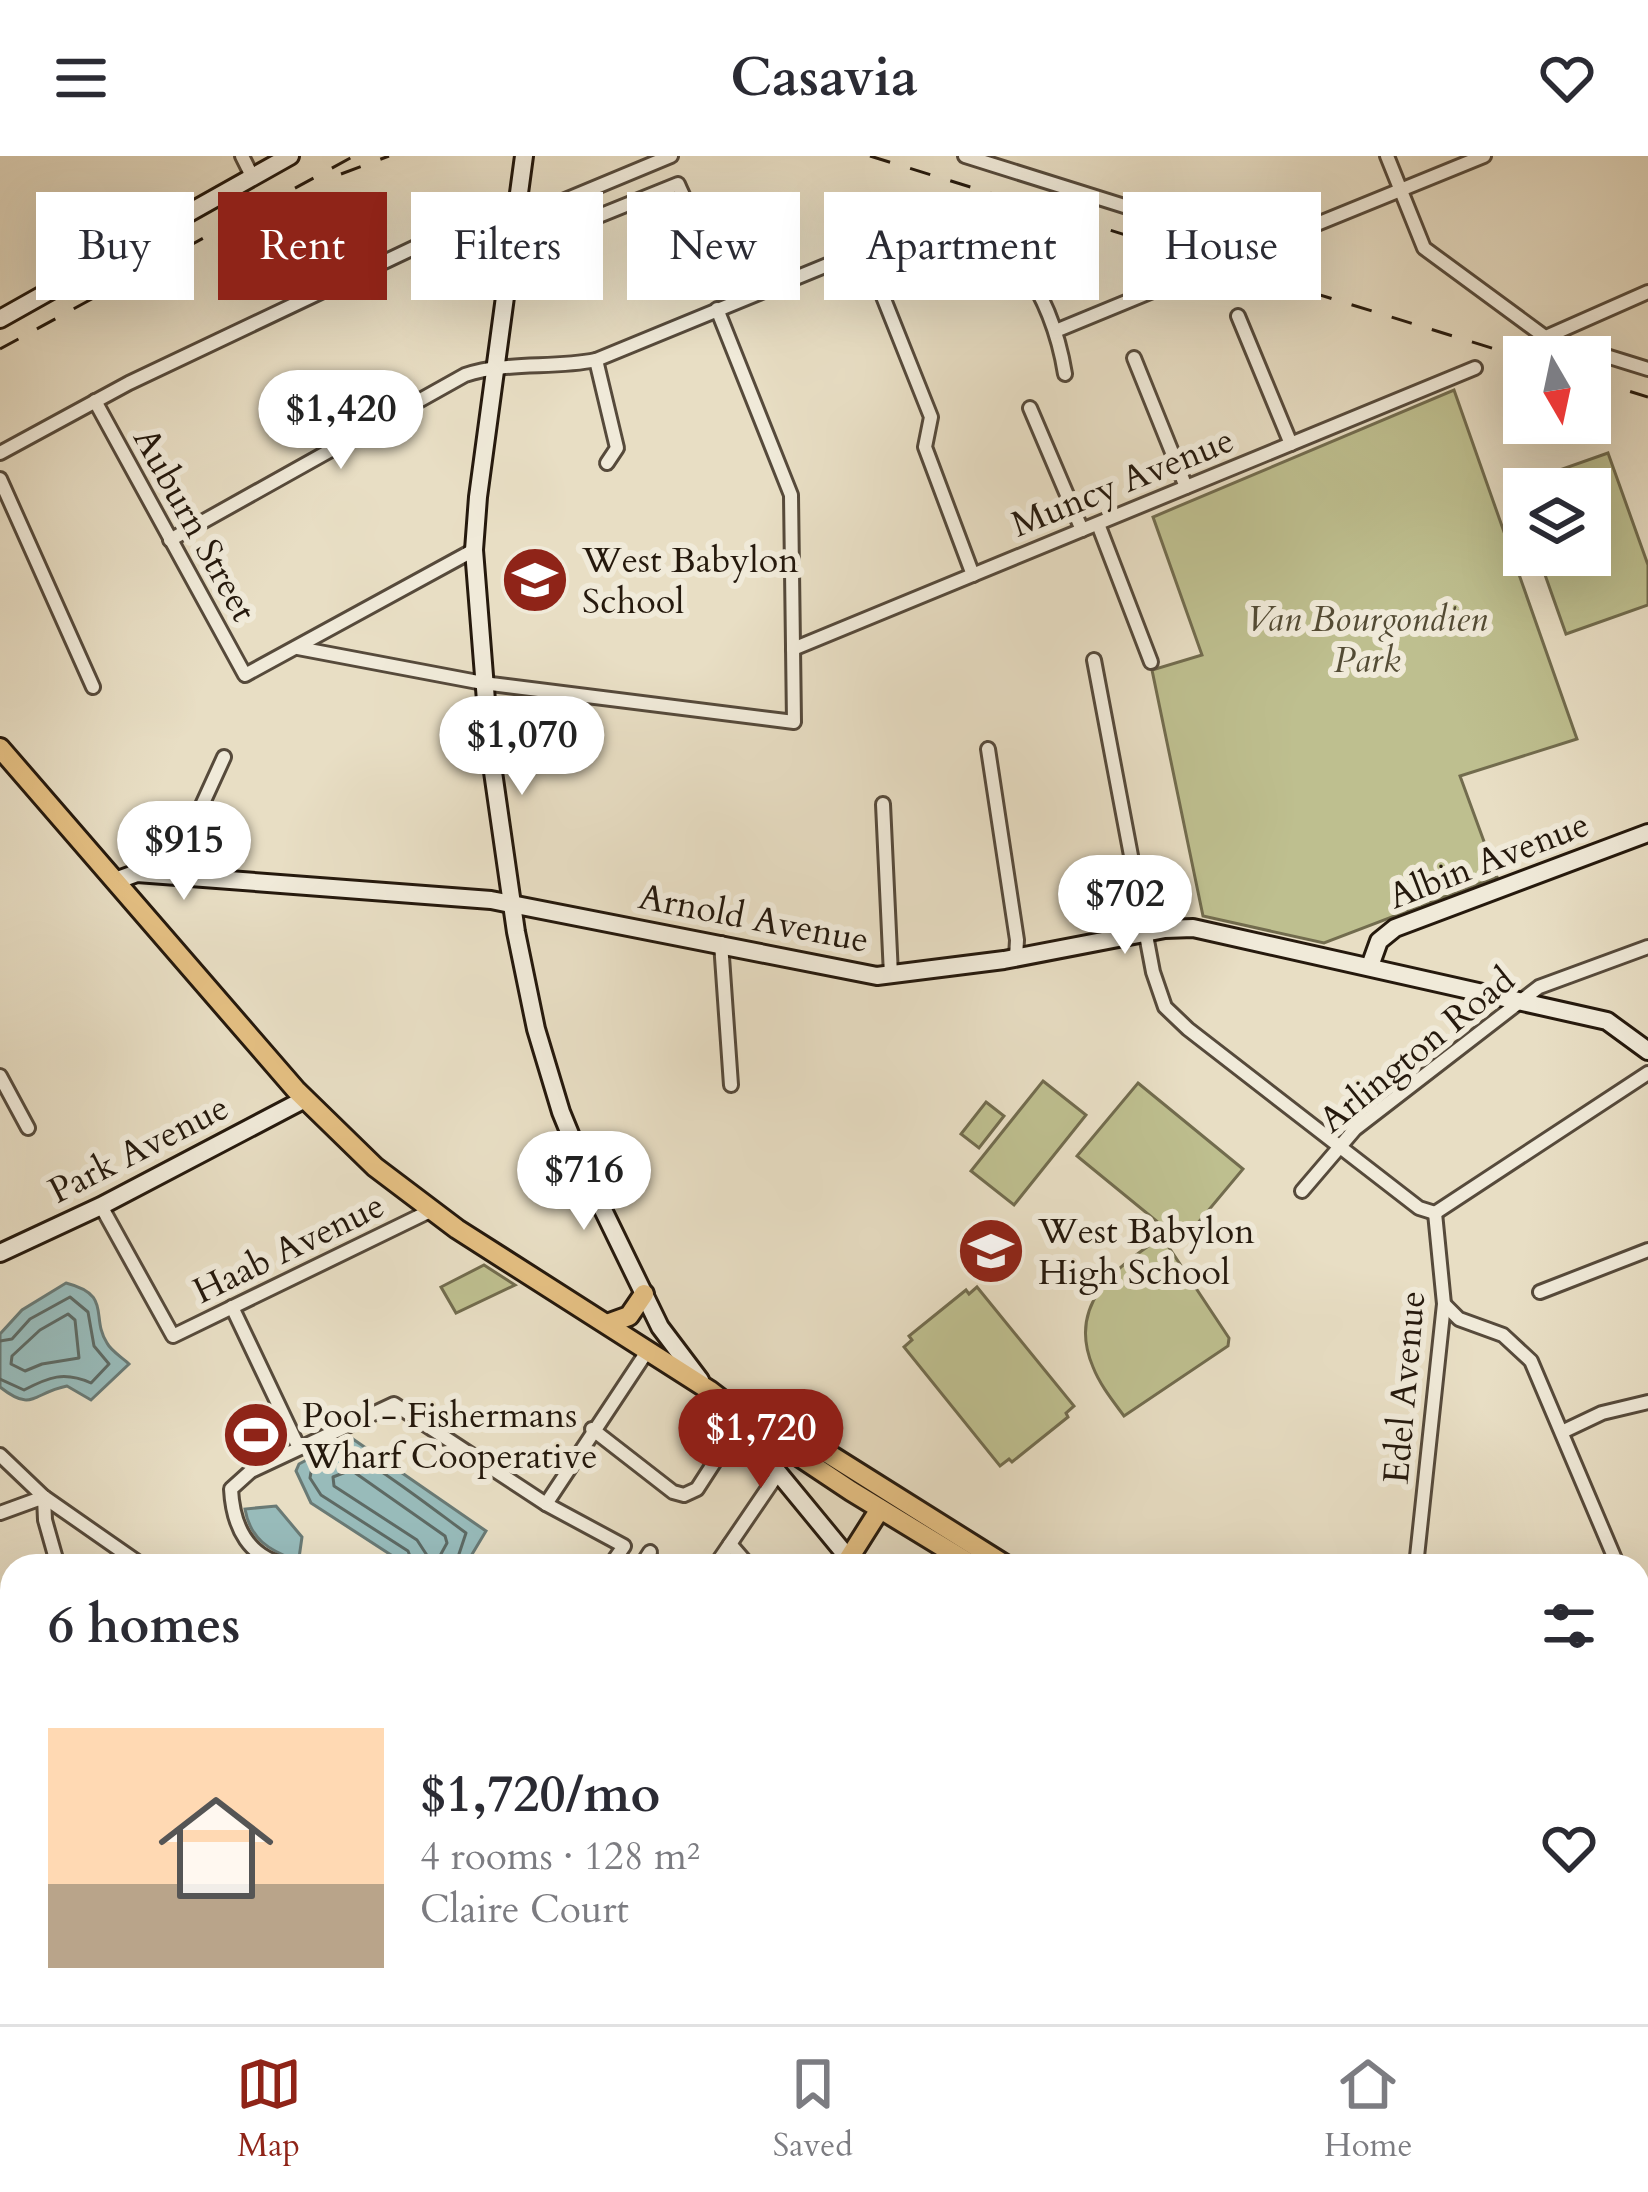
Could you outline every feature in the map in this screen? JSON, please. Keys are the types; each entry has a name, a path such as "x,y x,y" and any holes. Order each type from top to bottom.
{"main road":[{"path":"0,748 305,1099 360,1154 430,1210 954,1554"},
{"path":"607,1324 629,1316 644,1294"},
{"path":"730,1403 781,1424 987,1554"},
{"path":"856,1554 880,1509"}],"street":[{"path":"242,156 252,176"},
{"path":"0,319 290,156"},
{"path":"519,192 524,156"},
{"path":"584,192 671,156"},
{"path":"965,156 1258,248 1484,156"},
{"path":"1387,156 1424,248 1544,336"},
{"path":"603,214 678,184 735,301"},
{"path":"0,453 95,401 411,251"},
{"path":"170,540 465,375 496,365 564,366 596,360 824,265"},
{"path":"1547,336 1648,292"},
{"path":"505,300 475,550 483,683 511,904 536,1028 561,1112 590,1184 669,1342 845,1554"},
{"path":"884,300 931,417 925,447 973,575"},
{"path":"1044,300 1058,330 1065,374"},
{"path":"1058,330 1131,300"},
{"path":"298,648 483,683 794,722 791,495 717,310"},
{"path":"1238,316 1291,444"},
{"path":"1134,358 1186,487"},
{"path":"1611,358 1648,369"},
{"path":"596,360 617,448 608,463"},
{"name":"Muncy Avenue","path":"793,649 1475,368"},
{"name":"Auburn Street","path":"95,401 245,675 298,648"},
{"path":"1030,408 1082,530"},
{"path":"0,479 93,687"},
{"path":"1098,524 1151,662"},
{"path":"298,648 475,550"},
{"path":"1094,660 1145,933 1165,1007 1419,1208 1435,1213 1648,1073"},
{"path":"988,749 1016,957"},
{"path":"176,876 182,849 224,757"},
{"path":"883,805 891,975"},
{"name":"Albin Avenue","path":"1370,966 1379,941 1395,928 1648,832"},
{"name":"Arnold Avenue","path":"116,881 133,873 511,904 864,974 891,975 1200,928 1607,1022 1648,1051"},
{"path":"722,943 731,1085"},
{"name":"Arlington Road","path":"1302,1191 1355,1129 1539,987 1648,947"},
{"path":"0,1076 28,1128"},
{"name":"Park Avenue","path":"0,1253 305,1099"},
{"name":"Haab Avenue","path":"101,1206 173,1336 430,1210"},
{"name":"Edel Avenue","path":"1417,1554 1444,1304 1435,1213"},
{"path":"1540,1292 1648,1250"},
{"path":"1444,1304 1460,1319 1480,1324 1520,1347 1540,1378 1613,1554"},
{"path":"232,1307 299,1448"},
{"path":"546,1504 648,1350"},
{"path":"1562,1432 1614,1408 1648,1402"},
{"path":"260,1554 244,1539 232,1516 231,1489 251,1472 394,1403 546,1504 624,1546 618,1554"},
{"path":"592,1429 673,1492 684,1495 697,1489 739,1424"},
{"path":"0,1455 44,1497 126,1554"},
{"path":"723,1554 778,1472"},
{"path":"0,1513 44,1497"},
{"path":"44,1497 55,1554"},
{"path":"730,1544 739,1554"}],"green space":[{"name":"Van Bourgondien Park","path":"1454,390 1503,529 1503,576 1520,576 1577,739 1460,776 1497,877 1324,943 1203,916 1152,670 1202,655 1153,517"},
{"path":"1608,453 1648,565 1648,605 1566,634 1545,576 1611,576 1611,468 1565,468"},
{"path":"1043,1081 1086,1115 1014,1205 971,1171"},
{"path":"1138,1083 1243,1169 1182,1242 1077,1156"},
{"path":"986,1102 1004,1116 979,1148 961,1134"},
{"path":"1162,1237 1229,1338 1228,1346 1124,1416 1093,1367 1086,1324 1091,1306 1113,1275"},
{"path":"484,1265 515,1285 456,1313 441,1287"},
{"path":"977,1287 1074,1406 1066,1413 1068,1417 1012,1462 1009,1459 1000,1466 904,1347 912,1340 909,1336 966,1290 969,1294"}],"water":[{"path":"66,1283 95,1300 107,1343 129,1364 91,1400 67,1386 33,1399 19,1399 0,1387 0,1334 22,1310"},
{"name":"Pool - Fishermans Wharf Cooperative","path":"267,1413 279,1441 263,1450 266,1459 251,1465 234,1429"},
{"path":"350,1437 486,1531 472,1554 390,1554 311,1503 296,1471 299,1464"},
{"path":"276,1506 302,1537 300,1554 282,1554 262,1542 245,1509"}],"railway":[{"path":"0,349 354,156"},
{"path":"341,174 389,156"},
{"path":"870,156 1503,352"},
{"path":"1611,386 1648,397"}],"place":[{"name":"West Babylon School","path":"535,580"},
{"name":"West Babylon High School","path":"991,1251"},
{"name":"Pool - Fishermans Wharf Cooperative","path":"256,1435"}]}
